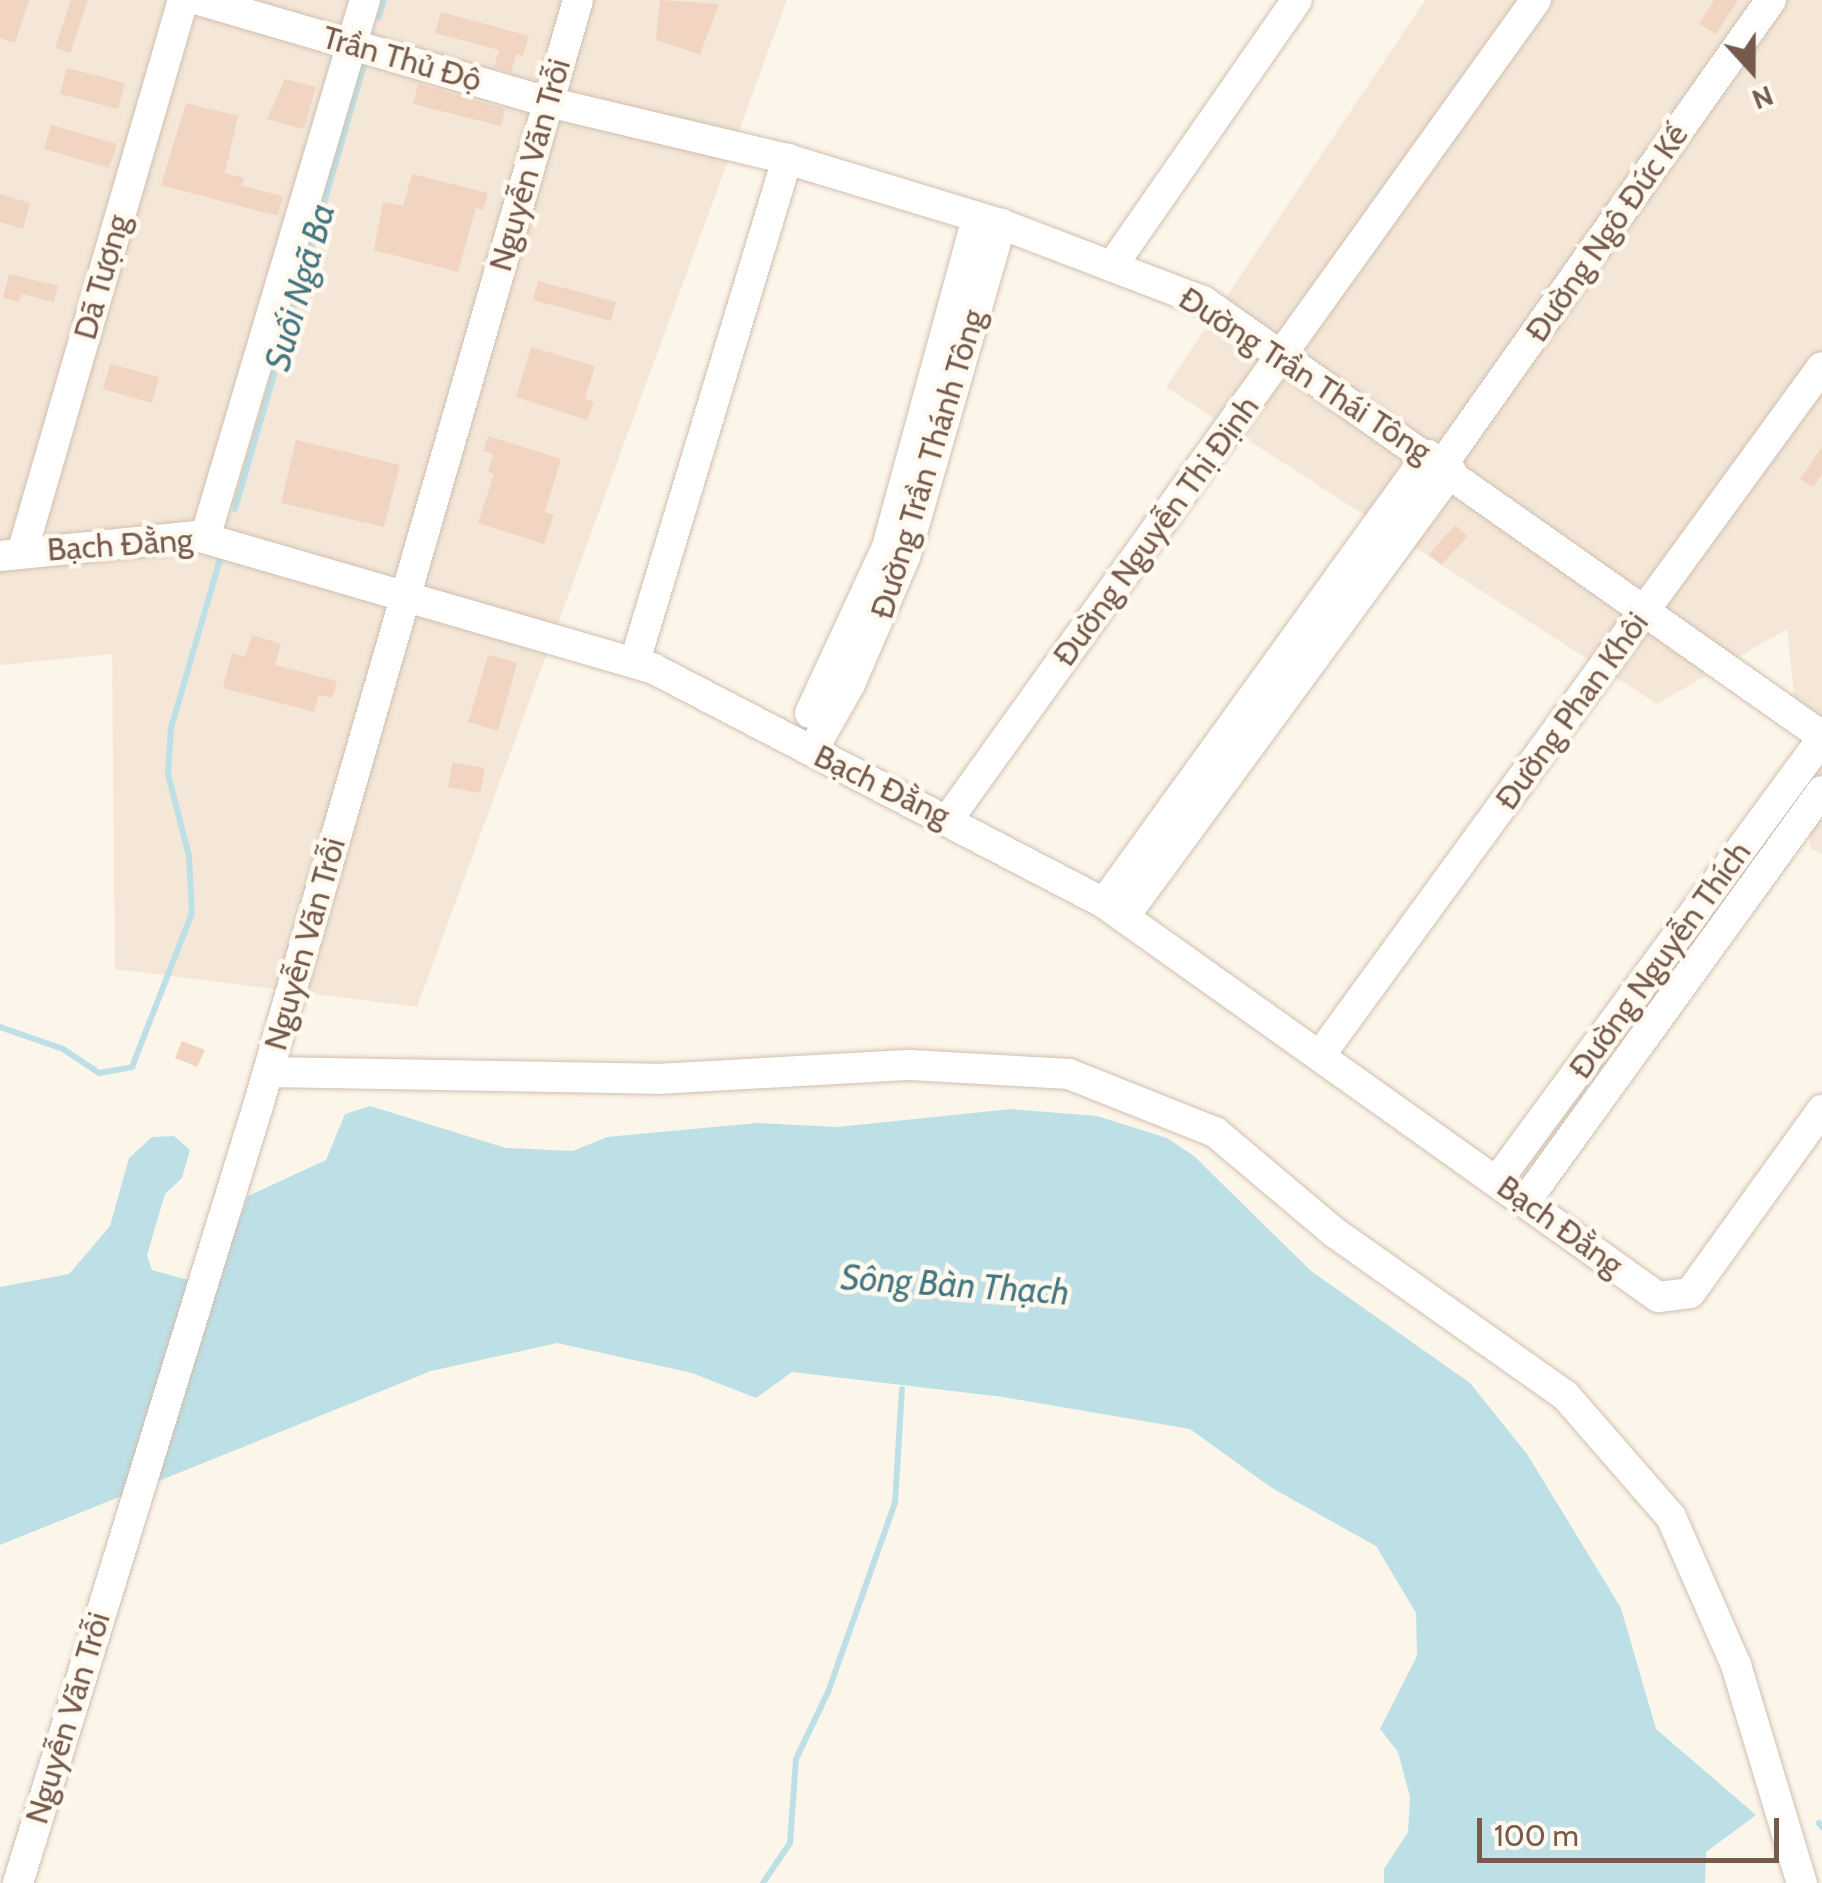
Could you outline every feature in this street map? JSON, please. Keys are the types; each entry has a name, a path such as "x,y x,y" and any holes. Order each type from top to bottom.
{"street":[{"name":"Dã Tượng","path":"11,555 183,0"},
{"name":"Trần Thủ Độ","path":"198,0 548,102"},
{"path":"204,538 366,0"},
{"name":"Nguyễn Văn Trỗi","path":"18,1883 258,1106 578,0"},
{"path":"1112,266 1297,0"},
{"name":"Đường Nguyễn Thị Định","path":"949,818 1536,0"},
{"name":"Đường Ngô Đức Kế","path":"1114,910 1440,464 1771,0"},
{"name":"Đường Trần Thái Tông","path":"548,102 788,159 989,221 1203,301 1647,608 1822,737"},
{"path":"635,661 788,159"},
{"name":"Đường Trần Thánh Tông","path":"803,747 850,684 905,557 989,221"},
{"name":"Đường Phan Khôi","path":"1321,1054 1822,367"},
{"name":"Bạch Đằng","path":"11,555 204,538 635,661 949,818 1114,910 1658,1298 1690,1293 1822,1110"},
{"name":"Đường Nguyễn Thích","path":"1497,1181 1822,737"},
{"name":"Đường Nguyễn Thích","path":"1526,1202 1822,791"},
{"path":"268,1072 657,1079 911,1064 1069,1074 1215,1132 1336,1233 1565,1395 1671,1517 1736,1665 1802,1883"}],"shaded area":[{"path":"0,0 787,0 417,1007 115,969 112,654 0,665"},
{"path":"1425,0 1822,0 1822,854 1811,849 1787,629 1657,704 1166,387"}],"water":[{"name":"Sông Bàn Thạch","path":"370,1106 506,1148 573,1151 607,1137 757,1123 838,1127 1011,1109 1097,1116 1167,1138 1194,1156 1311,1271 1470,1383 1527,1454 1621,1608 1656,1729 1756,1815 1706,1852 1705,1883 1384,1883 1384,1869 1408,1832 1410,1797 1398,1752 1380,1729 1417,1656 1416,1613 1376,1546 1272,1488 1190,1429 1003,1397 792,1372 756,1398 692,1373 557,1343 431,1371 0,1545 0,1287 69,1274 110,1226 129,1158 152,1137 174,1136 190,1150 182,1178 165,1194 147,1255 152,1270 214,1287 248,1196 326,1160 345,1114"}],"building":[{"path":"0,0 29,0 15,43 0,38"},
{"path":"71,0 88,0 70,53 55,48"},
{"path":"660,0 719,4 700,54 656,40"},
{"path":"1714,0 1738,0 1716,34 1699,24"},
{"path":"441,12 529,36 523,56 516,54 511,72 494,67 499,50 435,33"},
{"path":"67,68 125,83 118,109 60,94"},
{"path":"285,79 316,87 304,129 267,119"},
{"path":"418,84 505,109 501,126 413,104"},
{"path":"186,103 238,116 225,173 244,178 242,186 283,196 278,216 161,185"},
{"path":"51,125 117,144 109,168 44,149"},
{"path":"412,174 488,193 483,210 476,208 458,272 374,250 383,202 403,206"},
{"path":"0,194 30,203 23,229 0,222"},
{"path":"9,274 58,286 54,302 22,294 19,302 3,298"},
{"path":"538,281 616,302 611,321 533,300"},
{"path":"531,347 595,366 585,399 594,402 587,420 516,397"},
{"path":"110,364 159,377 152,403 103,389"},
{"path":"488,436 561,459 545,512 554,515 544,544 478,523 494,474 488,472 493,454 483,451"},
{"path":"296,440 400,465 384,527 281,503"},
{"path":"1822,447 1822,474 1813,487 1800,479"},
{"path":"1455,525 1468,536 1441,565 1429,554"},
{"path":"252,635 281,644 275,665 337,681 332,698 319,695 314,712 223,688 232,653 245,657"},
{"path":"488,655 517,663 498,731 468,722"},
{"path":"453,762 485,768 480,793 448,787"},
{"path":"182,1041 205,1050 197,1067 175,1058"}],"waterway":[{"name":"Suối Ngã Ba","path":"379,17 384,0"},
{"name":"Suối Ngã Ba","path":"235,509 364,65"},
{"name":"Suối Ngã Ba","path":"0,1027 63,1049 99,1073 132,1067 192,913 189,856 168,774 171,728 221,556"},
{"path":"763,1883 790,1843 796,1759 828,1692 895,1503 902,1389"},
{"path":"1819,1823 1822,1827"}]}
